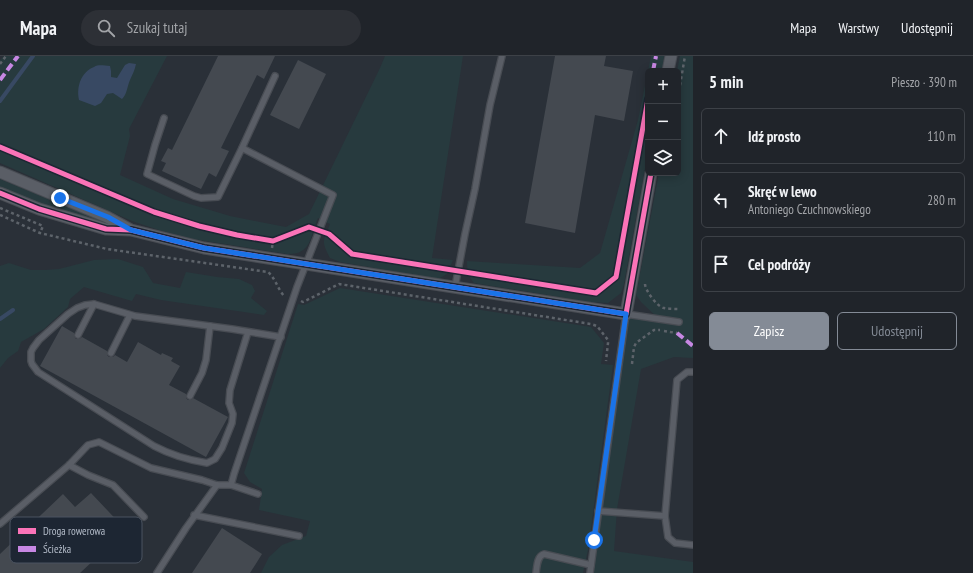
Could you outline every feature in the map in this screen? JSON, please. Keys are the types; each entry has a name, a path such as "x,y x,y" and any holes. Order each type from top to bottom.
{"street":[{"path":"669,68 671,56"},
{"path":"0,172 108,217 131,230"},
{"path":"0,193 39,209 106,229 131,230 204,248 626,314 650,176"}],"lane":[{"path":"454,287 475,189 490,105 502,56"},
{"path":"164,118 147,174 194,196 201,198 218,198 275,76"},
{"path":"231,485 293,299 333,195 242,148"},
{"path":"248,332 230,390 229,403 233,414 232,423 222,448 215,459 207,463 166,453 154,446 38,372 32,364 30,356 39,340 68,314 85,305 94,304 130,315 210,326 281,337"},
{"path":"78,335 94,304"},
{"path":"590,573 626,314 679,322"},
{"path":"111,353 130,315"},
{"path":"190,396 202,373 206,360 210,326"},
{"path":"693,372 687,372 677,380 665,516 668,537 675,543 693,545"},
{"path":"0,524 69,465 88,445 99,442 151,468 217,485 231,485 258,494"},
{"path":"69,465 88,475 113,485 144,517"},
{"path":"157,573 194,515 217,485"},
{"path":"598,511 665,516"},
{"path":"194,515 299,536"},
{"path":"536,573 539,557 544,554 591,564"}],"path":[{"path":"0,64 6,56"},
{"path":"681,79 685,56"},
{"path":"0,208 43,226 40,233"},
{"path":"0,215 40,233 106,249 268,272 273,276 284,296 303,302 338,284 591,324 597,326 608,340 606,361"},
{"path":"645,282 645,288 657,304 662,308 680,309"},
{"path":"632,364 636,342 654,330 677,333"}],"green space":[{"path":"4,56 167,56 129,129 130,136 120,175 173,199 230,216 286,227 309,214 385,56 463,56 432,258 453,260 447,274 438,279 340,262 330,258 325,248 324,241 330,224 318,218 306,248 295,253 287,254 193,239 132,221 0,163 0,60"},
{"path":"651,56 664,56 663,68 649,68"},
{"path":"680,56 693,56 693,358 674,357 641,369 617,509 614,551 693,562 693,573 590,573 626,314 659,319 641,302 636,295 658,176 681,176 681,68 678,68"},
{"path":"645,86 645,168 624,284 621,293 608,303 590,302 474,283 468,273 467,261 580,268 600,253 638,120"},
{"path":"0,179 67,207 117,223 115,229 26,199 0,188"},
{"path":"118,259 143,267 153,283 180,288 186,272 239,279 252,285 255,291 251,298 267,311 264,315 161,300 136,294 132,301 84,287 70,299 68,307 44,329 21,342 18,351 8,358 0,368 0,266 9,263 31,270 45,270 59,269 94,260"},
{"path":"340,288 591,327 604,343 601,364 613,365 588,550 583,573 261,573 269,557 282,545 306,536 310,521 259,510 262,489 250,482 244,473 298,304 304,305"}],"water":[{"path":"129,63 136,64 126,93 122,99 113,93 107,94 101,103 95,106 79,100 78,90 80,80 90,69 102,65 110,66 111,77 117,78 125,65"}],"building":[{"path":"218,56 275,56 264,79 257,75 221,148 229,151 216,177 209,173 201,189 162,171 166,163 161,161 168,148 172,150"},
{"path":"555,56 606,56 604,66 633,71 624,121 595,115 575,233 525,223"},
{"path":"298,60 326,74 299,129 270,115"},
{"path":"62,326 74,333 76,339 82,337 107,351 107,355 109,357 113,357 115,355 127,362 138,342 161,355 162,353 173,358 171,361 180,366 169,385 186,394 186,398 188,400 193,398 228,417 206,457 40,366"},
{"path":"91,493 114,517 39,517 63,494 75,507"},
{"path":"222,528 262,554 250,573 192,573"},
{"path":"10,544 10,563 91,563 80,573 0,573 0,554"}],"waterway":[{"path":"0,101 33,56"},
{"path":"0,319 13,310"}],"marked path":[{"path":"0,80 18,56"},
{"path":"654,68 656,56"},
{"path":"677,333 693,346"}],"cycle path":[{"path":"0,147 154,212 199,226 237,235 273,241 309,227 329,234 352,254 596,293 616,277 647,104"},
{"path":"0,193 39,209 106,229 131,230 204,248 626,314 650,176"}],"route":[{"path":"60,198 108,217 131,230 204,248 626,314 594,540"}]}
